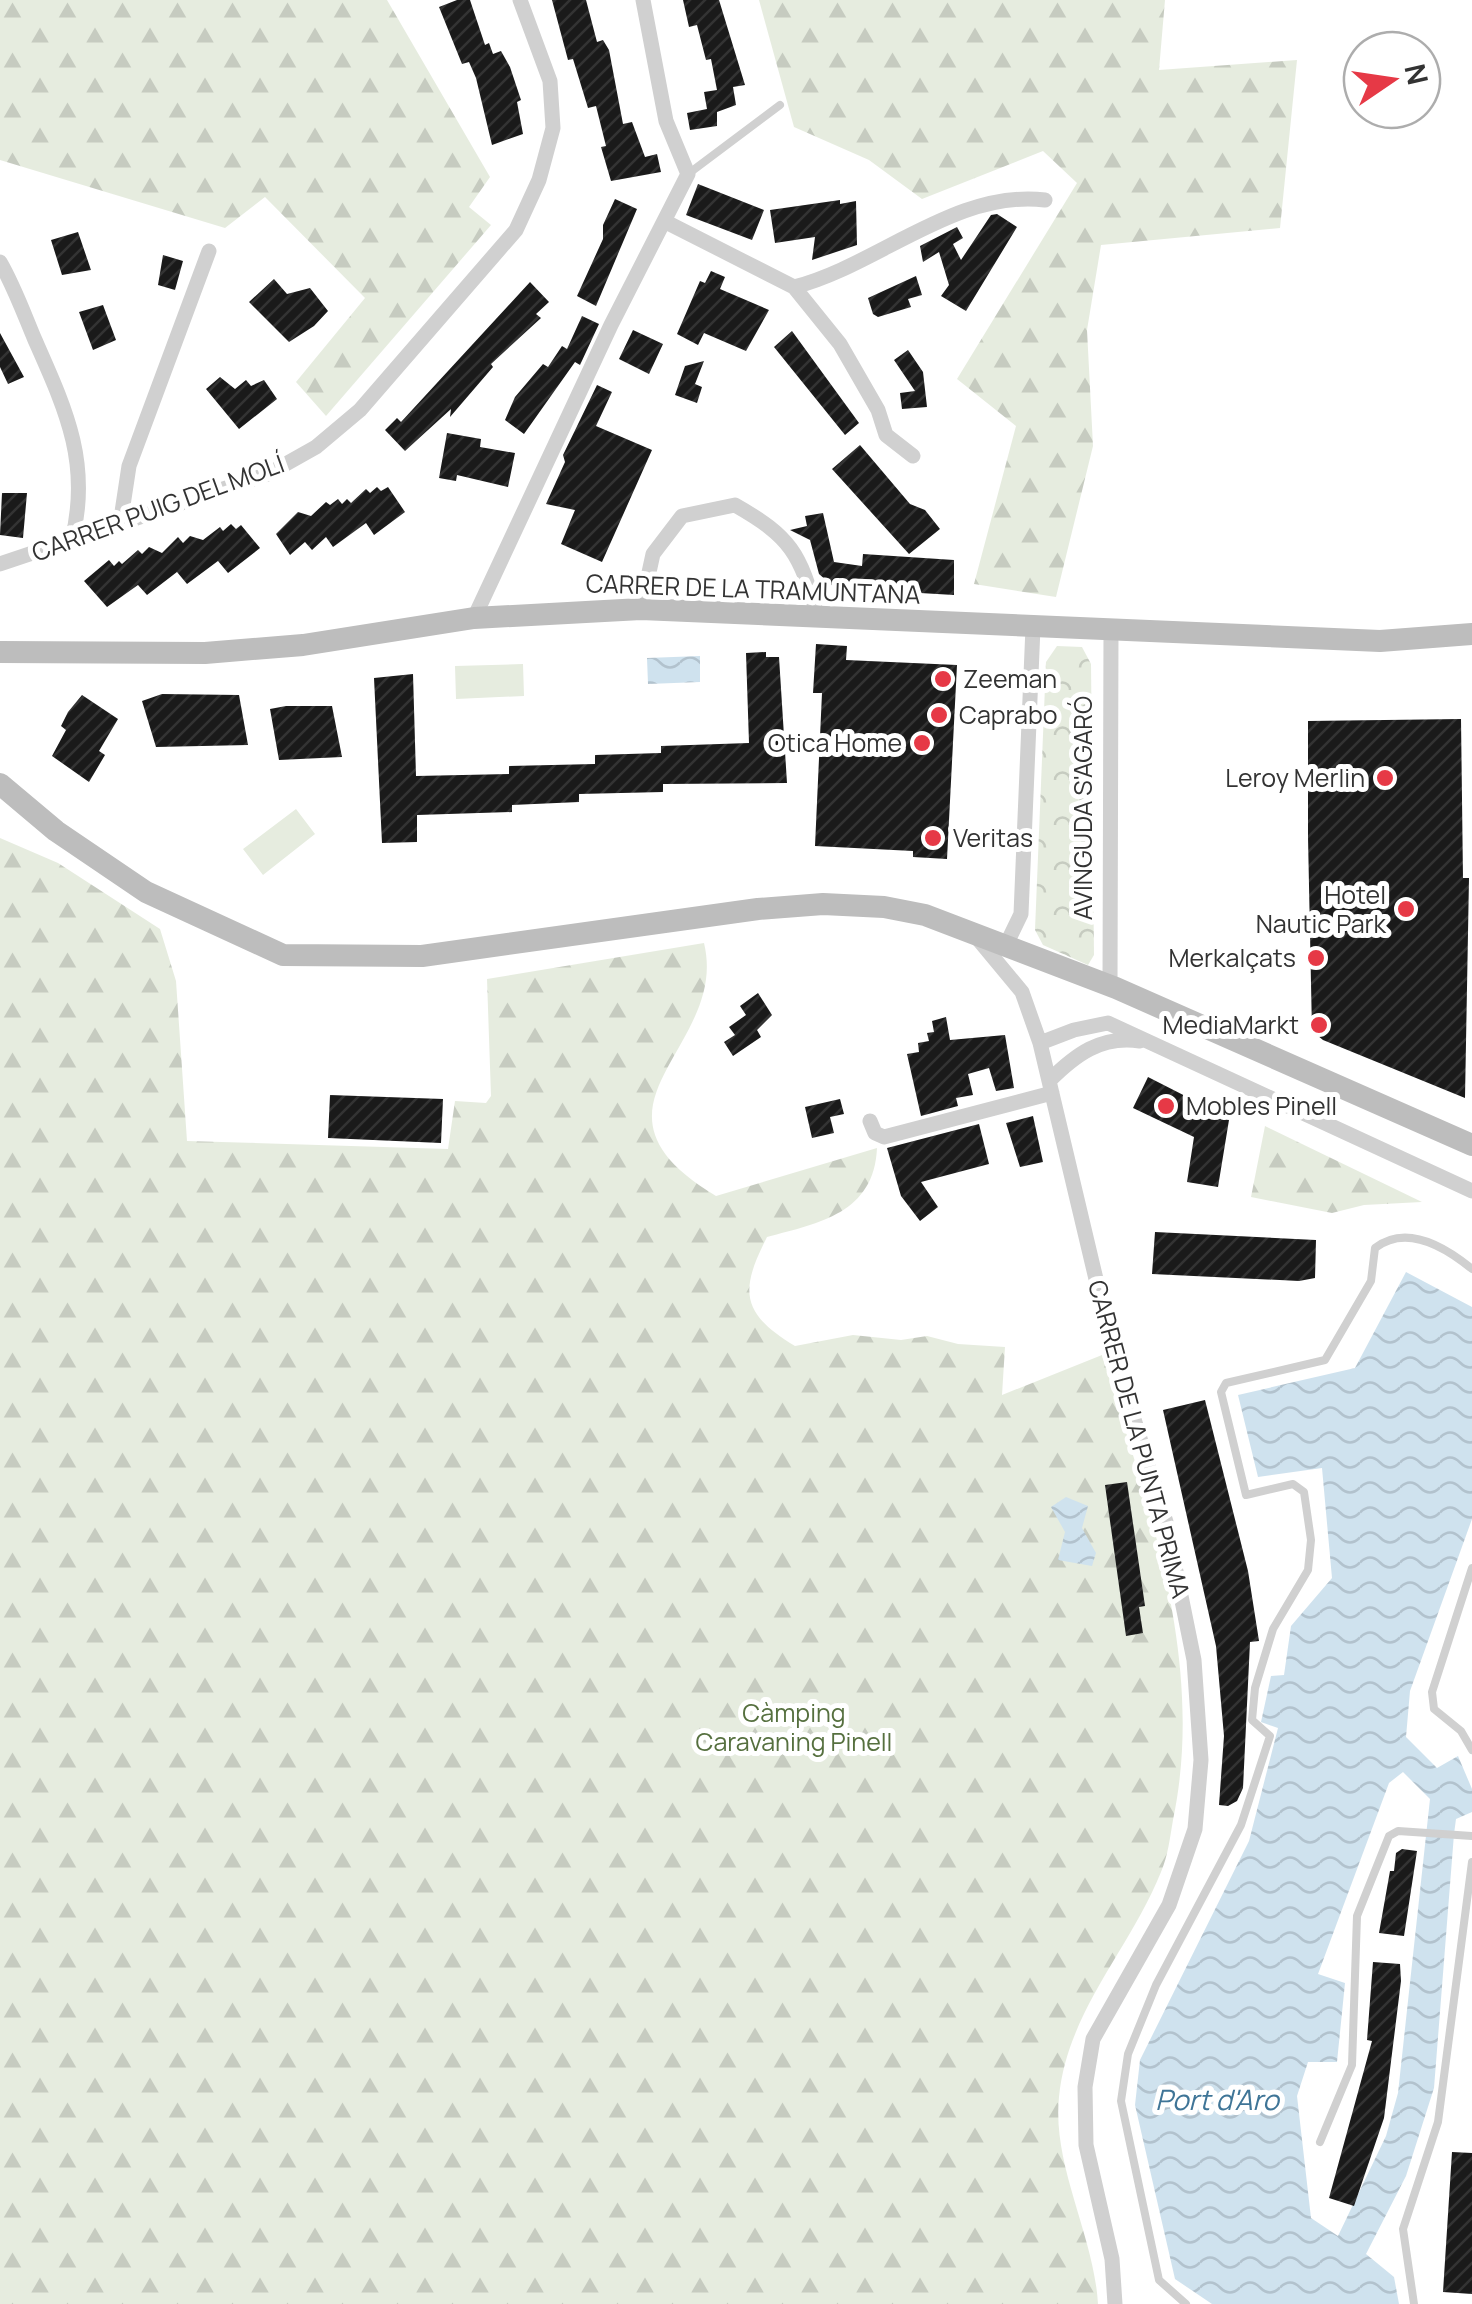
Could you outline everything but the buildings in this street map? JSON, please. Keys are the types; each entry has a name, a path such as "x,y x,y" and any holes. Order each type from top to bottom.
{"main road":[{"name":"CARRER DE LA TRAMUNTANA","path":"0,652 225,652 303,645 474,618 641,609 1380,641 1472,634"},
{"name":"CARRER DE LA TRAMUNTANA","path":"0,667 34,654"},
{"path":"0,784 56,830 146,892 283,955 422,956 758,908 822,904 897,910 972,932 1110,986 1472,1145"},
{"path":"0,804 56,830"}],"street":[{"name":"CARRER PUIG DEL MOLÍ","path":"0,564 268,474 316,448 360,410 516,230 539,180 553,128 550,81 520,0"},
{"path":"474,618 491,574 688,174 666,121 643,0"},
{"path":"794,287 826,279 980,207 1018,197 1044,200"},
{"path":"664,221 794,287 840,344 878,410 886,435 912,456"},
{"path":"120,524 129,466 209,251"},
{"path":"0,262 67,412 78,453 81,504 72,540"},
{"path":"641,609 653,554 682,516 734,505 776,528 804,568 818,615"},
{"name":"AVINGUDA S'AGARÓ","path":"1006,945 1022,914 1033,627"},
{"name":"AVINGUDA S'AGARÓ","path":"1110,986 1111,630"},
{"name":"CARRER DE LA PUNTA PRIMA","path":"972,932 1022,992 1040,1044 1114,1355 1166,1522 1194,1660 1201,1760 1195,1829 1169,1905 1092,2039 1084,2088 1086,2145 1112,2259 1115,2304"},
{"path":"1158,1044 1173,1013"},
{"path":"1040,1044 1074,1030 1108,1023 1472,1191"},
{"path":"870,1121 875,1133 884,1137 1050,1087 1075,1055 1098,1044 1128,1039 1158,1044"}],"lane":[{"path":"688,174 780,106"},
{"path":"1186,2304 1159,2280 1151,2246 1122,2100 1128,2054 1156,1985 1242,1825 1270,1736 1252,1720 1254,1688 1273,1630 1308,1570 1311,1540 1304,1492 1293,1484 1246,1495 1221,1392 1226,1383 1325,1360 1372,1281 1375,1248 1392,1235 1413,1236 1472,1269"},
{"path":"1472,1568 1432,1692 1434,1709 1461,1731 1472,1750"},
{"path":"1320,2142 1352,2064 1357,1916 1389,1836 1398,1831 1472,1836"},
{"path":"1414,2304 1404,2229 1438,2122 1472,1862"}],"green space":[{"path":"0,0 387,0 490,177 469,207 491,225 326,416 296,382 365,298 265,197 225,228 0,160"},
{"path":"759,0 1165,0 1159,70 1297,60 1280,228 1101,245 1087,330 1093,446 1056,597 974,584 1016,426 957,379 1077,183 1043,151 922,199 869,160 794,127"},
{"path":"1057,646 1082,647 1091,664 1094,955 1088,965 1043,945 1035,930 1046,662"},
{"path":"523,664 524,696 456,699 455,666"},
{"path":"296,809 315,834 263,875 243,849"},
{"name":"Càmping Caravaning Pinell","path":"0,838 58,863 160,929 176,981 187,1141 448,1149 455,1101 486,1103 491,1096 487,979 704,943 706,981 696,1015 653,1104 654,1133 673,1164 716,1196 877,1148 874,1170 855,1201 824,1220 767,1237 749,1286 755,1311 764,1322 795,1346 853,1335 901,1340 927,1336 958,1344 1005,1347 1002,1395 1102,1355 1167,1584 1182,1702 1181,1761 1165,1860 1148,1900 1074,2037 1059,2097 1062,2149 1098,2304 0,2304"},
{"path":"1265,1126 1422,1202 1364,1205 1332,1213 1251,1197"}],"water":[{"path":"700,656 700,682 648,684 647,658"},
{"name":"Port d'Aro","path":"1406,1272 1472,1307 1472,1519 1410,1691 1406,1737 1437,1768 1458,1756 1472,1789 1472,1812 1456,1819 1454,1834 1434,2088 1406,2176 1366,2254 1394,2277 1399,2304 1212,2304 1175,2279 1135,2105 1140,2060 1249,1841 1278,1728 1261,1722 1271,1676 1284,1675 1291,1626 1332,1578 1322,1468 1258,1477 1238,1395 1355,1368","holes":["1403,1772 1430,1799 1398,2093 1386,2136 1338,2236 1311,2218 1297,2096 1308,2062 1337,2062 1345,1983 1318,1974 1389,1783"]},
{"path":"1066,1497 1088,1506 1082,1528 1096,1553 1092,1566 1058,1560 1065,1532 1051,1507"}],"place":[{"name":"Zeeman","path":"943,679"},
{"name":"Caprabo","path":"939,715"},
{"name":"Otica Home","path":"922,743"},
{"name":"Leroy Merlin","path":"1385,778"},
{"name":"Veritas","path":"933,838"},
{"name":"Hotel Nautic Park","path":"1406,909"},
{"name":"Merkalçats","path":"1316,958"},
{"name":"MediaMarkt","path":"1319,1025"},
{"name":"Mobles Pinell","path":"1166,1106"}]}
